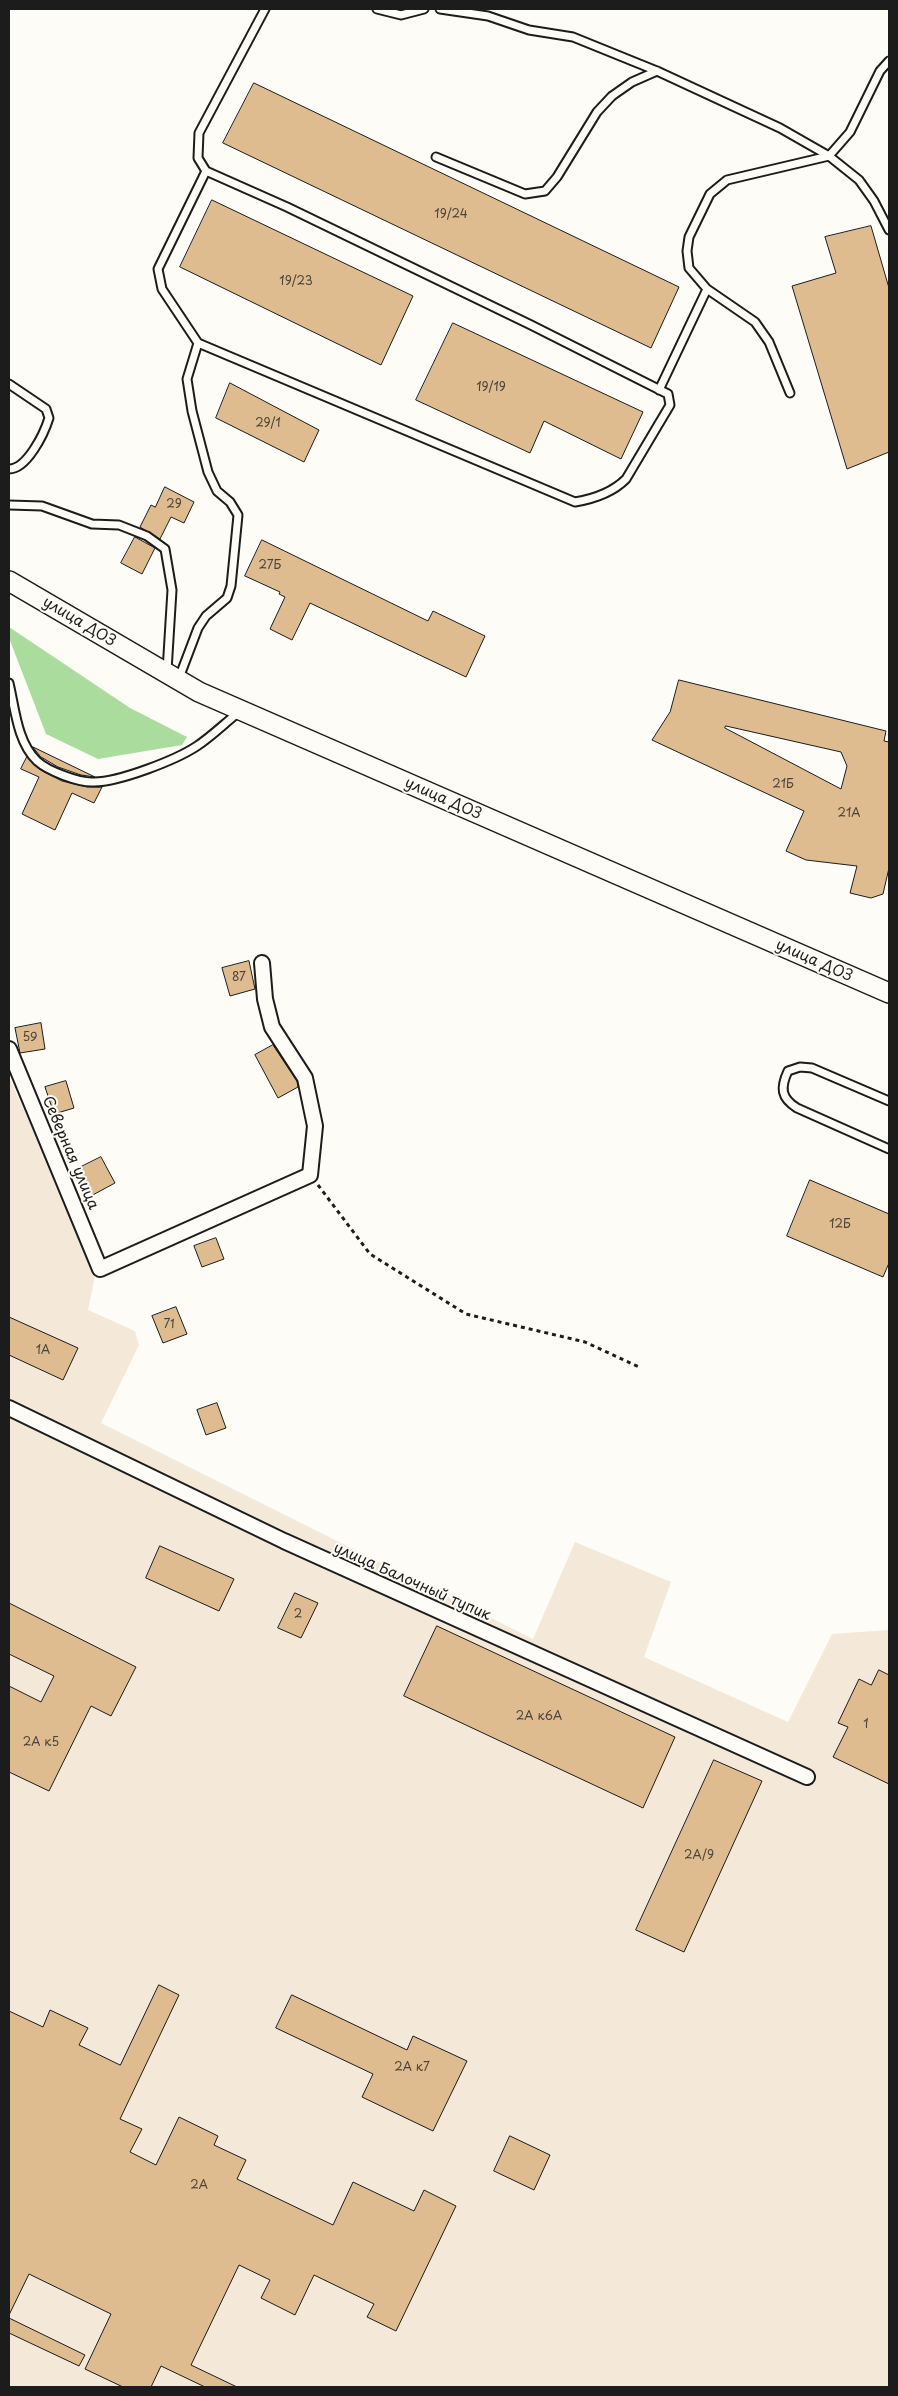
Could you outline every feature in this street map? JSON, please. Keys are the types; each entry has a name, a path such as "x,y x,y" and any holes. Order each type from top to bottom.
{"main road":[{"name":"улица ДОЗ","path":"9,581 172,677 240,710 889,994"}],"street":[{"path":"262,964 265,999 272,1026 305,1078 315,1126 310,1175"},
{"name":"Северная улица","path":"9,1049 100,1269 310,1175"},
{"name":"улица Балочный тупик","path":"9,1408 284,1541 806,1777"}],"lane":[{"path":"206,171 158,269 162,289 198,343 575,502 588,500 618,487 626,479 670,405 668,394 531,325 287,207 206,171 198,158 199,133 265,9"},
{"path":"377,9 401,15 424,9"},
{"path":"440,9 488,16 529,30 573,37 657,71 780,128 828,156 859,180 874,201 889,230"},
{"path":"790,393 769,342 755,322 708,289 688,268 687,251 689,237 710,194 727,180 828,156 850,132 880,71 889,61"},
{"path":"436,157 525,194 545,191 557,176 597,112 612,96 632,82 657,71"},
{"path":"659,390 708,289"},
{"path":"172,677 206,616 227,598 231,586 238,515 230,502 217,490 208,472 192,411 188,379 198,343"},
{"path":"9,384 46,409 49,418 47,426 24,463 18,468 9,469"},
{"path":"9,505 42,506 92,524 119,525 147,536 165,549 172,590 172,677"},
{"path":"9,683 22,736 38,761 65,776 92,783 109,781 179,757 199,745 240,710"},
{"path":"889,1101 812,1068 800,1067 788,1071 782,1084 783,1094 789,1103 797,1108 889,1149"}],"path":[{"path":"310,1175 370,1254 466,1314 585,1342 638,1367"}],"shaded area":[{"path":"9,1077 96,1271 88,1310 135,1331 139,1345 101,1423 533,1639 575,1542 671,1582 644,1657 788,1722 832,1634 889,1630 889,2387 9,2387"}],"green space":[{"path":"9,627 130,708 187,737 182,745 98,759 46,734 9,638"}],"building":[{"path":"254,83 679,287 651,348 223,143"},
{"path":"212,200 413,296 381,365 180,267"},
{"path":"871,226 889,288 889,452 847,469 792,286 836,273 825,237"},
{"path":"453,323 643,412 621,459 544,421 530,453 416,400"},
{"path":"230,383 319,430 304,462 216,418"},
{"path":"165,487 194,502 184,523 171,517 160,539 140,527 151,505 155,507"},
{"path":"135,537 155,548 142,574 121,563"},
{"path":"262,540 428,621 433,611 485,636 466,677 310,603 292,640 270,629 285,597 279,594 280,592 245,576"},
{"path":"679,680 886,731 884,741 889,742 889,868 883,894 871,898 850,893 857,866 806,860 786,851 804,811 652,740 670,712","holes":["726,726 841,752 847,766 841,789 725,728"]},
{"path":"33,747 95,777 81,775 58,767 41,757"},
{"path":"27,757 39,769 62,781 87,787 102,787 94,803 72,793 55,830 22,814 39,777 21,769"},
{"path":"249,961 255,989 230,996 222,968"},
{"path":"41,1023 45,1049 20,1053 15,1028"},
{"path":"273,1045 297,1081 298,1087 278,1098 255,1055"},
{"path":"66,1081 74,1108 54,1114 45,1087"},
{"path":"101,1157 115,1183 89,1197 75,1170"},
{"path":"810,1180 889,1214 889,1263 883,1277 787,1236"},
{"path":"216,1238 224,1259 202,1267 194,1246"},
{"path":"176,1307 187,1334 163,1343 152,1316"},
{"path":"9,1317 78,1348 63,1380 9,1355"},
{"path":"217,1403 226,1428 206,1435 197,1410"},
{"path":"160,1546 234,1579 219,1611 146,1578"},
{"path":"295,1593 318,1603 301,1638 278,1628"},
{"path":"9,1603 136,1667 111,1716 91,1706 49,1791 9,1772 9,1686 41,1702 54,1676 9,1654"},
{"path":"437,1626 675,1737 643,1808 404,1696"},
{"path":"879,1670 889,1675 889,1784 833,1757 848,1727 838,1723 859,1679 871,1685"},
{"path":"714,1760 762,1781 684,1952 636,1930"},
{"path":"159,1985 179,1995 120,2119 142,2129 130,2152 156,2165 179,2117 218,2136 214,2145 246,2160 237,2179 333,2225 353,2182 414,2211 424,2190 456,2206 396,2331 367,2317 374,2304 314,2275 295,2315 261,2298 270,2280 239,2265 191,2365 237,2387 205,2387 161,2366 151,2387 123,2387 85,2369 111,2314 29,2274 9,2315 9,2011 43,2027 50,2010 88,2028 79,2045 120,2065"},
{"path":"292,1995 407,2050 413,2036 467,2061 433,2131 362,2097 373,2074 276,2028"},
{"path":"510,2136 550,2155 534,2190 494,2171"},
{"path":"9,2318 85,2355 79,2366 9,2333"}]}
